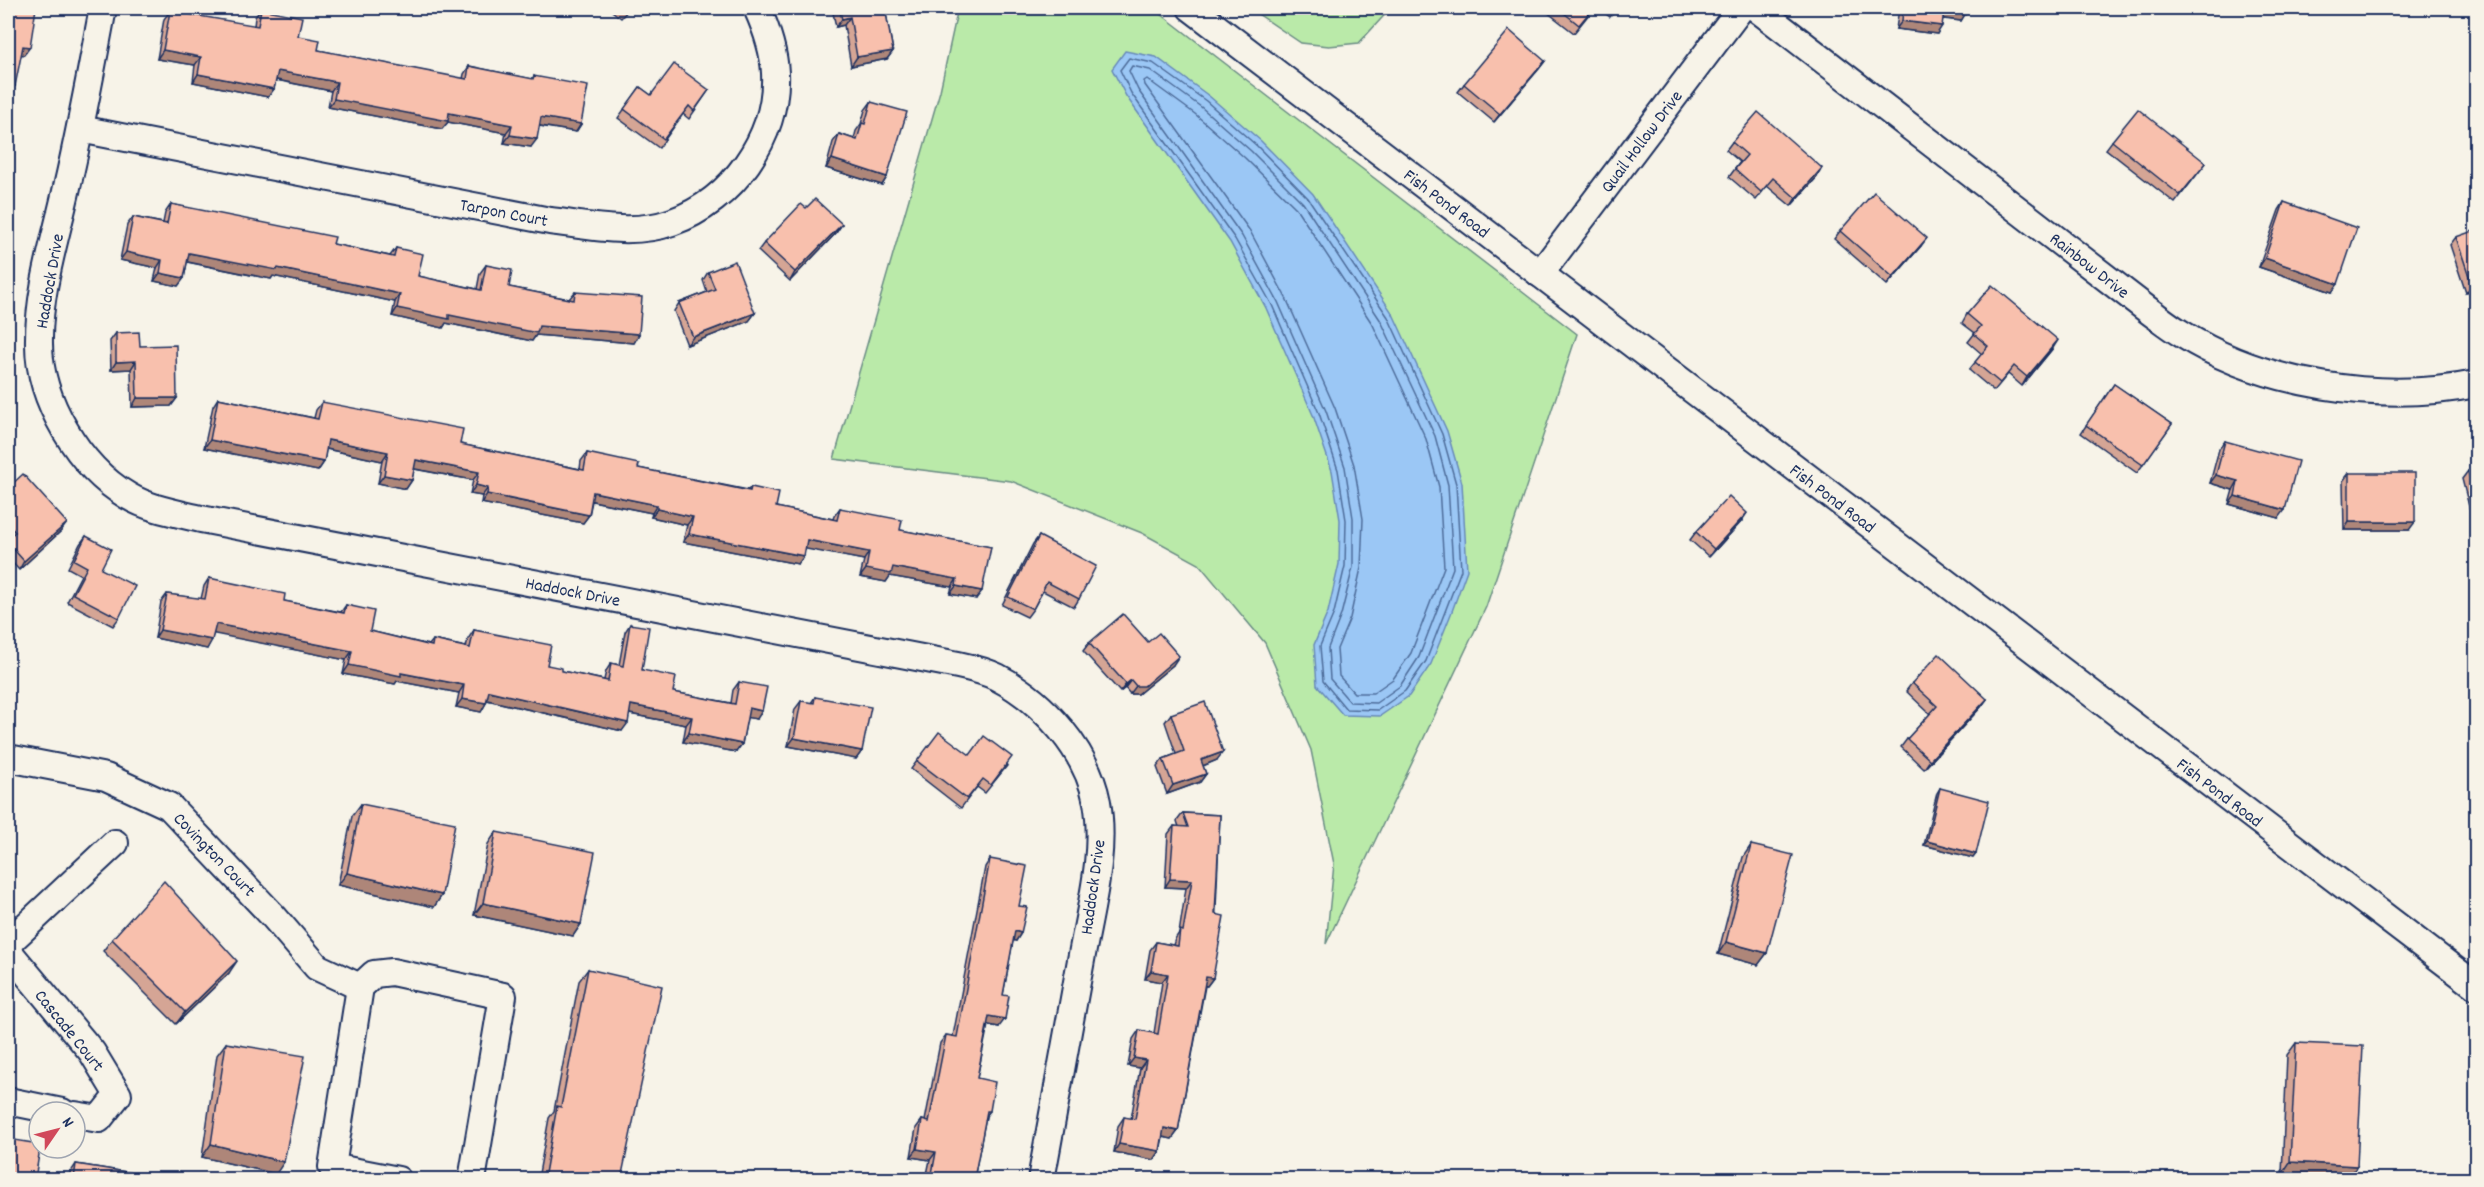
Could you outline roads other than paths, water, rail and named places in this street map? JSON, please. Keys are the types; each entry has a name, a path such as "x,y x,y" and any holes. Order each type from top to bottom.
{"street":[{"name":"Haddock Drive","path":"103,8 80,129 44,290 39,336 45,386 58,419 88,461 126,495 144,504 201,519 980,670 1004,681 1033,701 1056,723 1074,748 1086,772 1097,799 1101,829 1089,914 1041,1179"},
{"name":"Tarpon Court","path":"80,129 550,221 600,228 651,227 672,222 715,199 749,161 763,135 772,107 775,75 772,47 757,8"},
{"name":"Fish Pond Road","path":"1191,8 2476,986"},
{"name":"Quail Hollow Drive","path":"1540,274 1741,8"},
{"name":"Rainbow Drive","path":"1756,8 2148,310 2182,334 2206,347 2284,376 2360,391 2426,392 2476,384"},
{"name":"Covington Court","path":"8,758 106,777 169,806 274,917 317,967 360,987"},
{"path":"8,943 115,843"},
{"name":"Cascade Court","path":"8,951 92,1052 118,1095 99,1119 87,1117"},
{"path":"398,1179 332,1167 360,987 374,974 392,972 503,996 472,1179"},
{"path":"8,1101 27,1105"}],"water":[{"path":"1125,51 1156,57 1209,96 1261,141 1313,194 1393,314 1447,431 1462,483 1467,570 1431,664 1409,696 1380,716 1343,715 1317,685 1314,645 1328,612 1339,564 1340,520 1332,471 1313,415 1266,308 1230,242 1126,96 1112,69"}]}
